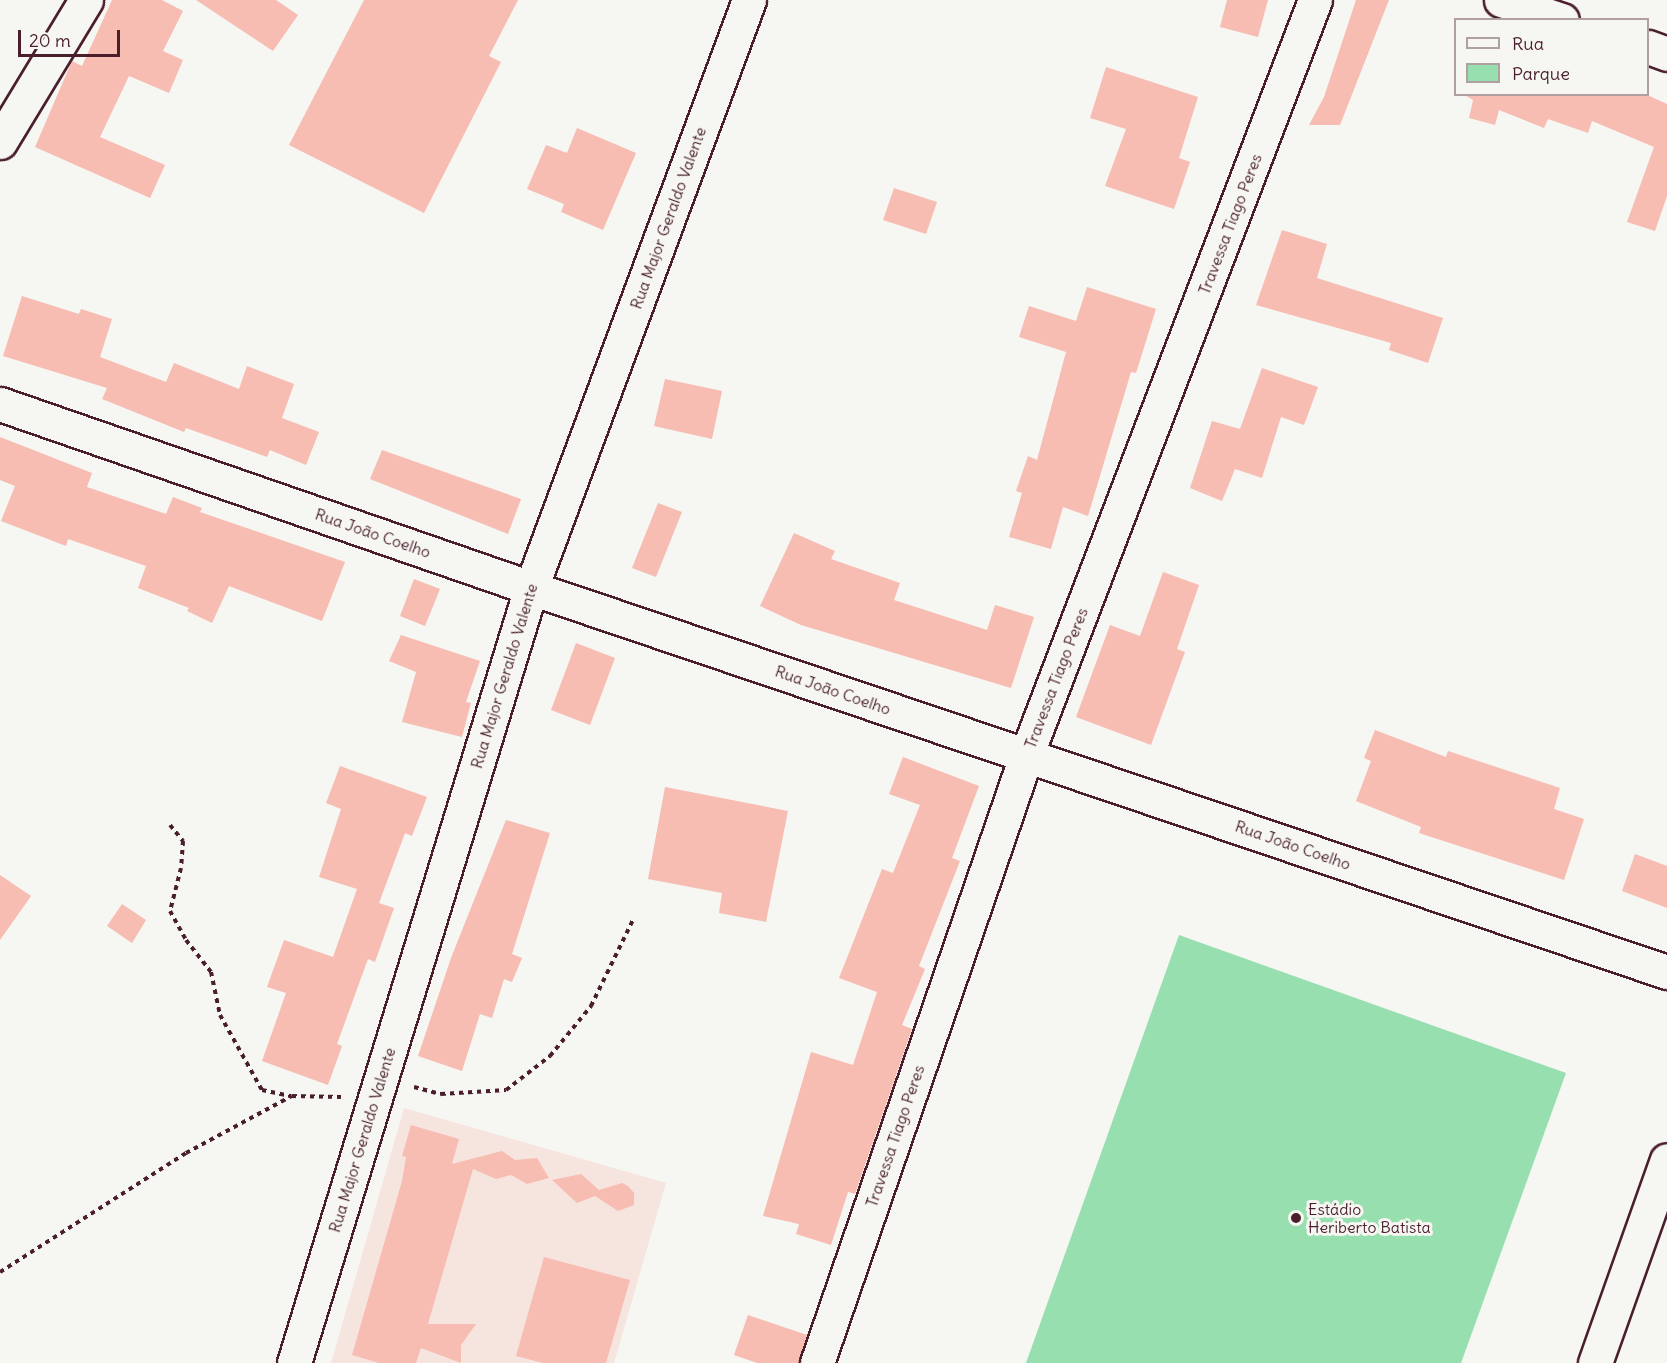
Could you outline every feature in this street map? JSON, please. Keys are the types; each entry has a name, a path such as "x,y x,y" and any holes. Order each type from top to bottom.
{"street":[{"path":"0,142 86,0"},
{"name":"Rua Major Geraldo Valente","path":"294,1363 531,588 749,0"},
{"name":"Travessa Tiago Peres","path":"817,1363 1026,756 1316,0"},
{"path":"1501,0 1556,18"},
{"path":"1649,48 1667,54"},
{"name":"Rua João Coelho","path":"0,404 531,588 1667,972"},
{"path":"1595,1363 1667,1160"}],"path":[{"path":"170,825 183,841 181,868 170,910 186,940 210,972 220,1015 262,1090 292,1096 378,1089 441,1094 506,1090 550,1056 591,1006 634,918"},
{"path":"0,1272 186,1153 292,1096"}],"shaded area":[{"path":"404,1108 666,1183 614,1363 331,1363"}],"green space":[{"name":"Estádio Heriberto Batista","path":"1179,935 1566,1073 1461,1363 1026,1363"}],"building":[{"path":"112,0 162,0 183,11 163,51 183,60 169,93 129,76 100,137 165,165 150,198 35,147 72,61 82,66"},
{"path":"196,0 276,0 298,15 273,51"},
{"path":"364,0 518,0 489,56 501,62 424,213 289,145"},
{"path":"1227,0 1268,0 1258,37 1220,27"},
{"path":"1356,0 1389,0 1340,125 1309,125 1324,97"},
{"path":"1106,67 1198,97 1179,158 1190,162 1174,209 1105,186 1126,129 1090,118"},
{"path":"1466,96 1649,96 1667,104 1667,196 1655,231 1627,222 1654,147 1592,121 1588,133 1548,119 1544,128 1499,110 1495,125 1469,118 1473,100"},
{"path":"577,128 636,153 603,230 561,212 564,204 527,189 546,145 567,153"},
{"path":"894,188 937,202 926,234 883,220"},
{"path":"1282,230 1327,244 1317,278 1443,318 1428,363 1389,350 1391,343 1256,305"},
{"path":"1087,287 1156,309 1136,373 1131,372 1088,516 1063,507 1051,549 1009,537 1022,493 1016,491 1028,456 1037,460 1066,352 1019,337 1029,306 1076,321"},
{"path":"22,296 79,314 81,309 112,319 100,357 166,382 174,363 239,389 247,366 294,384 282,418 319,432 306,465 270,450 267,457 186,428 184,432 102,399 107,388 3,356"},
{"path":"1262,368 1318,387 1304,425 1281,417 1262,478 1235,469 1222,501 1190,488 1212,421 1240,429"},
{"path":"665,379 722,391 712,439 654,426"},
{"path":"0,437 92,473 87,487 166,514 173,497 202,508 200,512 345,562 322,621 229,586 212,623 187,611 189,608 138,588 146,566 68,539 66,546 1,521 15,486 0,480"},
{"path":"382,450 521,499 508,534 370,479"},
{"path":"658,503 682,512 656,577 632,568"},
{"path":"794,533 835,551 831,559 900,583 894,600 987,630 995,605 1034,617 1011,688 801,625 760,606"},
{"path":"1163,572 1199,585 1177,649 1185,652 1151,745 1076,717 1110,625 1140,636"},
{"path":"414,579 440,589 425,626 400,616"},
{"path":"401,635 480,661 466,702 471,703 462,737 402,722 416,672 389,661"},
{"path":"576,643 615,658 590,725 551,710"},
{"path":"1375,730 1446,757 1448,751 1560,788 1554,809 1584,819 1564,880 1419,833 1421,827 1356,801 1371,761 1364,758"},
{"path":"903,757 979,786 952,858 960,861 919,966 925,969 902,1025 912,1029 855,1194 848,1192 831,1245 796,1234 799,1224 763,1216 811,1052 853,1065 877,992 839,978 882,869 893,873 920,805 889,794"},
{"path":"340,766 427,797 412,836 405,833 379,903 394,908 375,962 368,959 337,1044 342,1046 328,1085 262,1061 286,993 267,987 284,940 333,957 357,889 319,877 341,809 326,803"},
{"path":"665,787 788,811 766,922 719,913 722,893 648,879"},
{"path":"506,820 550,833 512,954 522,958 512,982 504,979 492,1018 480,1014 462,1071 418,1056 451,958"},
{"path":"1635,854 1667,866 1667,908 1622,891"},
{"path":"0,875 31,896 0,940"},
{"path":"122,904 146,920 132,943 107,926"},
{"path":"411,1125 459,1139 452,1164 502,1151 515,1160 537,1158 549,1178 527,1184 511,1175 496,1179 473,1169 428,1324 476,1324 461,1345 461,1363 421,1348 416,1363 379,1363 352,1355 402,1181 406,1157 402,1156"},
{"path":"581,1174 599,1190 622,1183 628,1186 634,1193 634,1205 618,1211 595,1196 577,1203 552,1180"},
{"path":"544,1257 630,1280 606,1363 543,1363 516,1356"},
{"path":"748,1315 807,1335 799,1363 757,1363 734,1355"}],"place":[{"name":"Estádio Heriberto Batista","path":"1296,1218"}]}
